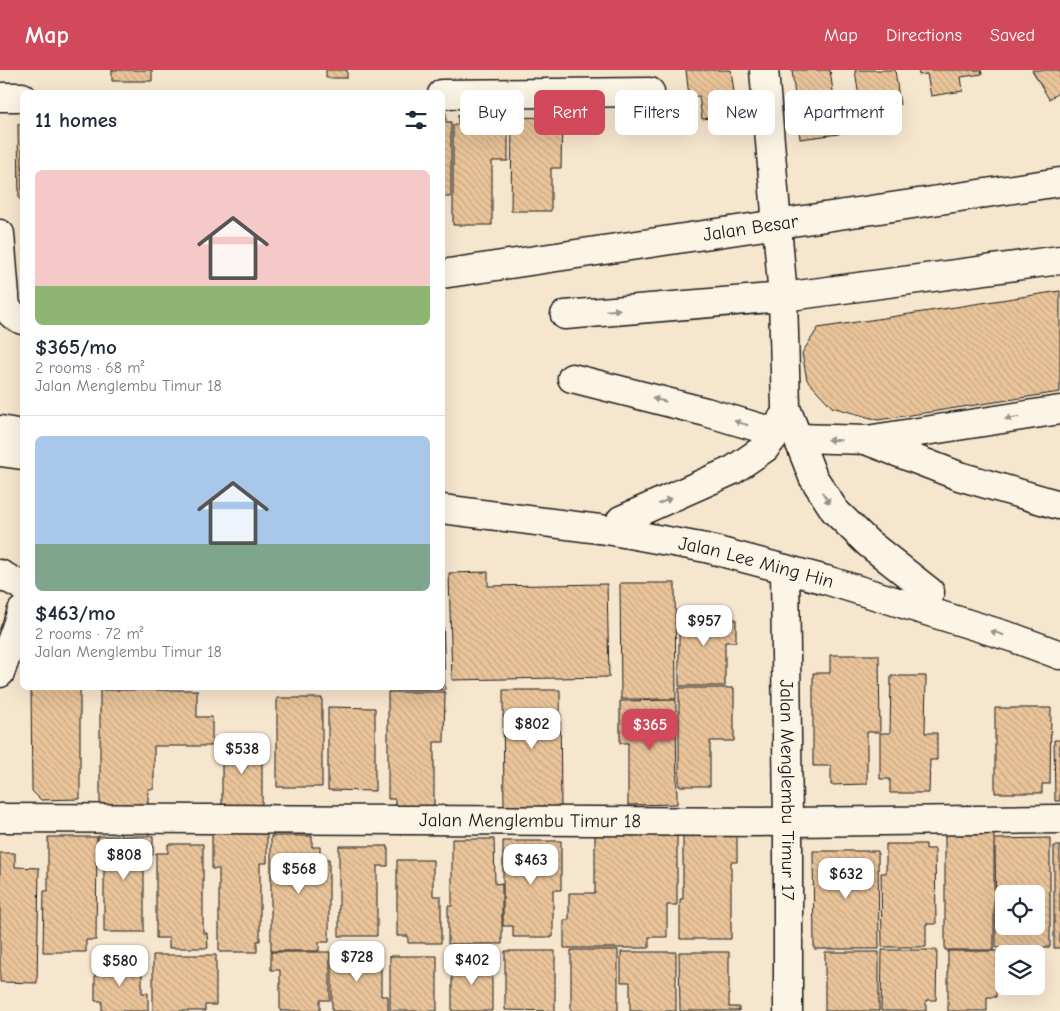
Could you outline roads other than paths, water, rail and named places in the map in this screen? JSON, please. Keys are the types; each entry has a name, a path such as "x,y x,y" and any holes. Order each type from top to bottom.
{"street":[{"path":"764,70 776,223 780,246 787,436 835,511 868,544 930,592"},
{"path":"445,94 615,92"},
{"path":"0,97 20,97"},
{"name":"Jalan Besar","path":"445,274 1060,182"},
{"path":"20,236 0,236 6,308 20,319"},
{"path":"565,315 783,296 1060,260"},
{"path":"572,378 706,412 787,436 867,440 1060,410"},
{"path":"0,430 20,434"},
{"path":"620,520 733,470 765,448 787,436"},
{"path":"867,440 959,476 1059,504"},
{"path":"0,452 20,455"},
{"name":"Jalan Lee Ming Hin","path":"445,493 620,520 786,550 930,592 1060,637"},
{"name":"Jalan Lee Ming Hin","path":"445,509 607,530 706,548 826,580 956,620 1060,655"},
{"name":"Jalan Menglembu Timur 17","path":"785,569 788,1011"},
{"path":"0,574 20,585"},
{"path":"0,673 20,617"},
{"name":"Jalan Menglembu Timur 18","path":"0,818 788,822 1060,819"}]}
